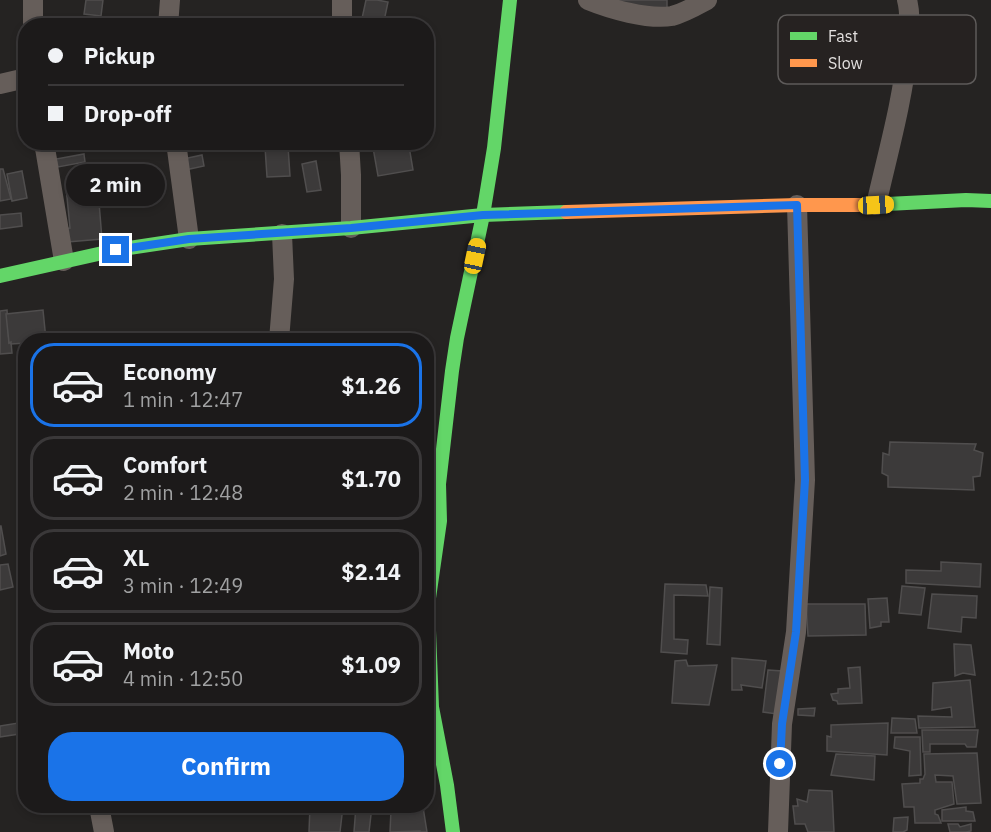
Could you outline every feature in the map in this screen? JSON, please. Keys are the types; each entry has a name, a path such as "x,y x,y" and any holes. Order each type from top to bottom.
{"street":[{"path":"33,0 33,18"},
{"path":"169,18 170,0"},
{"path":"342,0 342,18"},
{"path":"434,563 440,521 439,484 452,371 483,215 501,93 510,0"},
{"path":"588,0 606,8 663,16 681,13 707,0"},
{"path":"907,0 909,15"},
{"path":"0,84 18,80"},
{"path":"876,205 903,84"},
{"path":"45,150 64,261"},
{"path":"177,150 189,239"},
{"path":"349,150 351,228"},
{"path":"0,276 116,250 189,239 282,234 483,215 991,201"},
{"path":"778,832 782,724 796,632 805,480 797,205"},
{"path":"280,333 284,279 282,234"},
{"path":"434,717 453,832"},
{"path":"100,813 104,832"}],"building":[{"path":"86,0 103,0 101,16 84,14"},
{"path":"366,0 388,2 385,18 362,18"},
{"path":"608,0 667,0 667,12"},
{"path":"265,150 288,150 290,176 267,177"},
{"path":"373,150 410,150 413,170 378,176"},
{"path":"84,154 85,162 58,167 56,159"},
{"path":"202,155 204,166 185,170 183,159"},
{"path":"316,161 321,190 307,192 302,164"},
{"path":"132,163 140,192 107,201 99,172"},
{"path":"0,169 3,169 11,199 0,201"},
{"path":"22,171 27,198 12,201 7,174"},
{"path":"84,186 85,191 98,190 102,239 56,243 55,230 70,228 66,187"},
{"path":"21,213 22,226 0,229 0,215"},
{"path":"7,310 9,343 11,342 12,353 0,354 0,311"},
{"path":"43,310 45,333 18,333 18,344 11,344 9,343 6,314"},
{"path":"890,442 976,444 974,450 983,453 980,476 973,477 974,490 888,487 888,476 882,473 883,453 889,455"},
{"path":"0,526 6,554 0,556"},
{"path":"941,562 981,564 980,587 906,583 906,570 941,571"},
{"path":"8,564 13,587 0,590 0,565"},
{"path":"665,584 706,585 708,596 674,595 674,639 688,640 687,654 661,652"},
{"path":"902,586 925,588 921,615 899,613"},
{"path":"710,587 722,588 720,645 707,644"},
{"path":"932,594 977,596 976,618 962,617 961,632 928,628"},
{"path":"887,598 889,622 881,622 881,626 870,628 868,599"},
{"path":"806,604 865,604 866,635 808,636"},
{"path":"954,644 971,645 975,675 963,673 955,676"},
{"path":"732,658 766,661 762,688 741,685 742,690 732,690"},
{"path":"686,660 688,666 717,665 709,705 672,703 675,661"},
{"path":"860,667 862,703 838,704 833,700 831,694 838,693 838,689 850,688 848,668"},
{"path":"768,670 782,671 777,714 763,712"},
{"path":"970,680 975,727 919,728 918,716 952,717 951,707 932,710 933,683"},
{"path":"815,708 814,716 798,715 798,709"},
{"path":"892,718 915,719 917,733 891,733"},
{"path":"18,723 18,734 0,737 0,726"},
{"path":"888,723 887,755 827,751 827,736 831,737 831,725"},
{"path":"922,730 978,730 976,747 967,747 965,744 930,744 930,752 923,752"},
{"path":"895,737 920,737 921,775 909,776 910,751 894,748"},
{"path":"977,753 981,803 957,804 953,776 935,775 936,782 952,782 954,804 935,810 941,823 915,823 914,807 904,807 902,784 920,783 920,779 923,779 924,754"},
{"path":"836,754 875,756 874,780 831,775"},
{"path":"809,790 832,791 834,832 808,832 805,824 795,824 793,806 798,806 797,799 807,802"},
{"path":"966,807 966,811 973,812 975,821 942,821 942,810"},
{"path":"310,813 342,813 340,832 309,832"},
{"path":"355,813 371,813 369,832 354,832"},
{"path":"391,813 424,813 427,832 390,832"},
{"path":"908,817 907,830 893,832 894,818"},
{"path":"948,824 958,824 960,827 971,824 971,831 950,832"}],"traffic: fast":[{"path":"434,563 440,521 439,484 452,371 494,148 510,0"},
{"path":"867,205 966,200 991,201"},
{"path":"0,276 116,250 189,239 351,228 483,215 566,212"},
{"path":"434,717 453,832"}],"traffic: slow":[{"path":"566,212 867,205"}],"route":[{"path":"116,250 189,239 282,234 483,215 797,205 805,480 796,632 782,724 780,764"}]}
